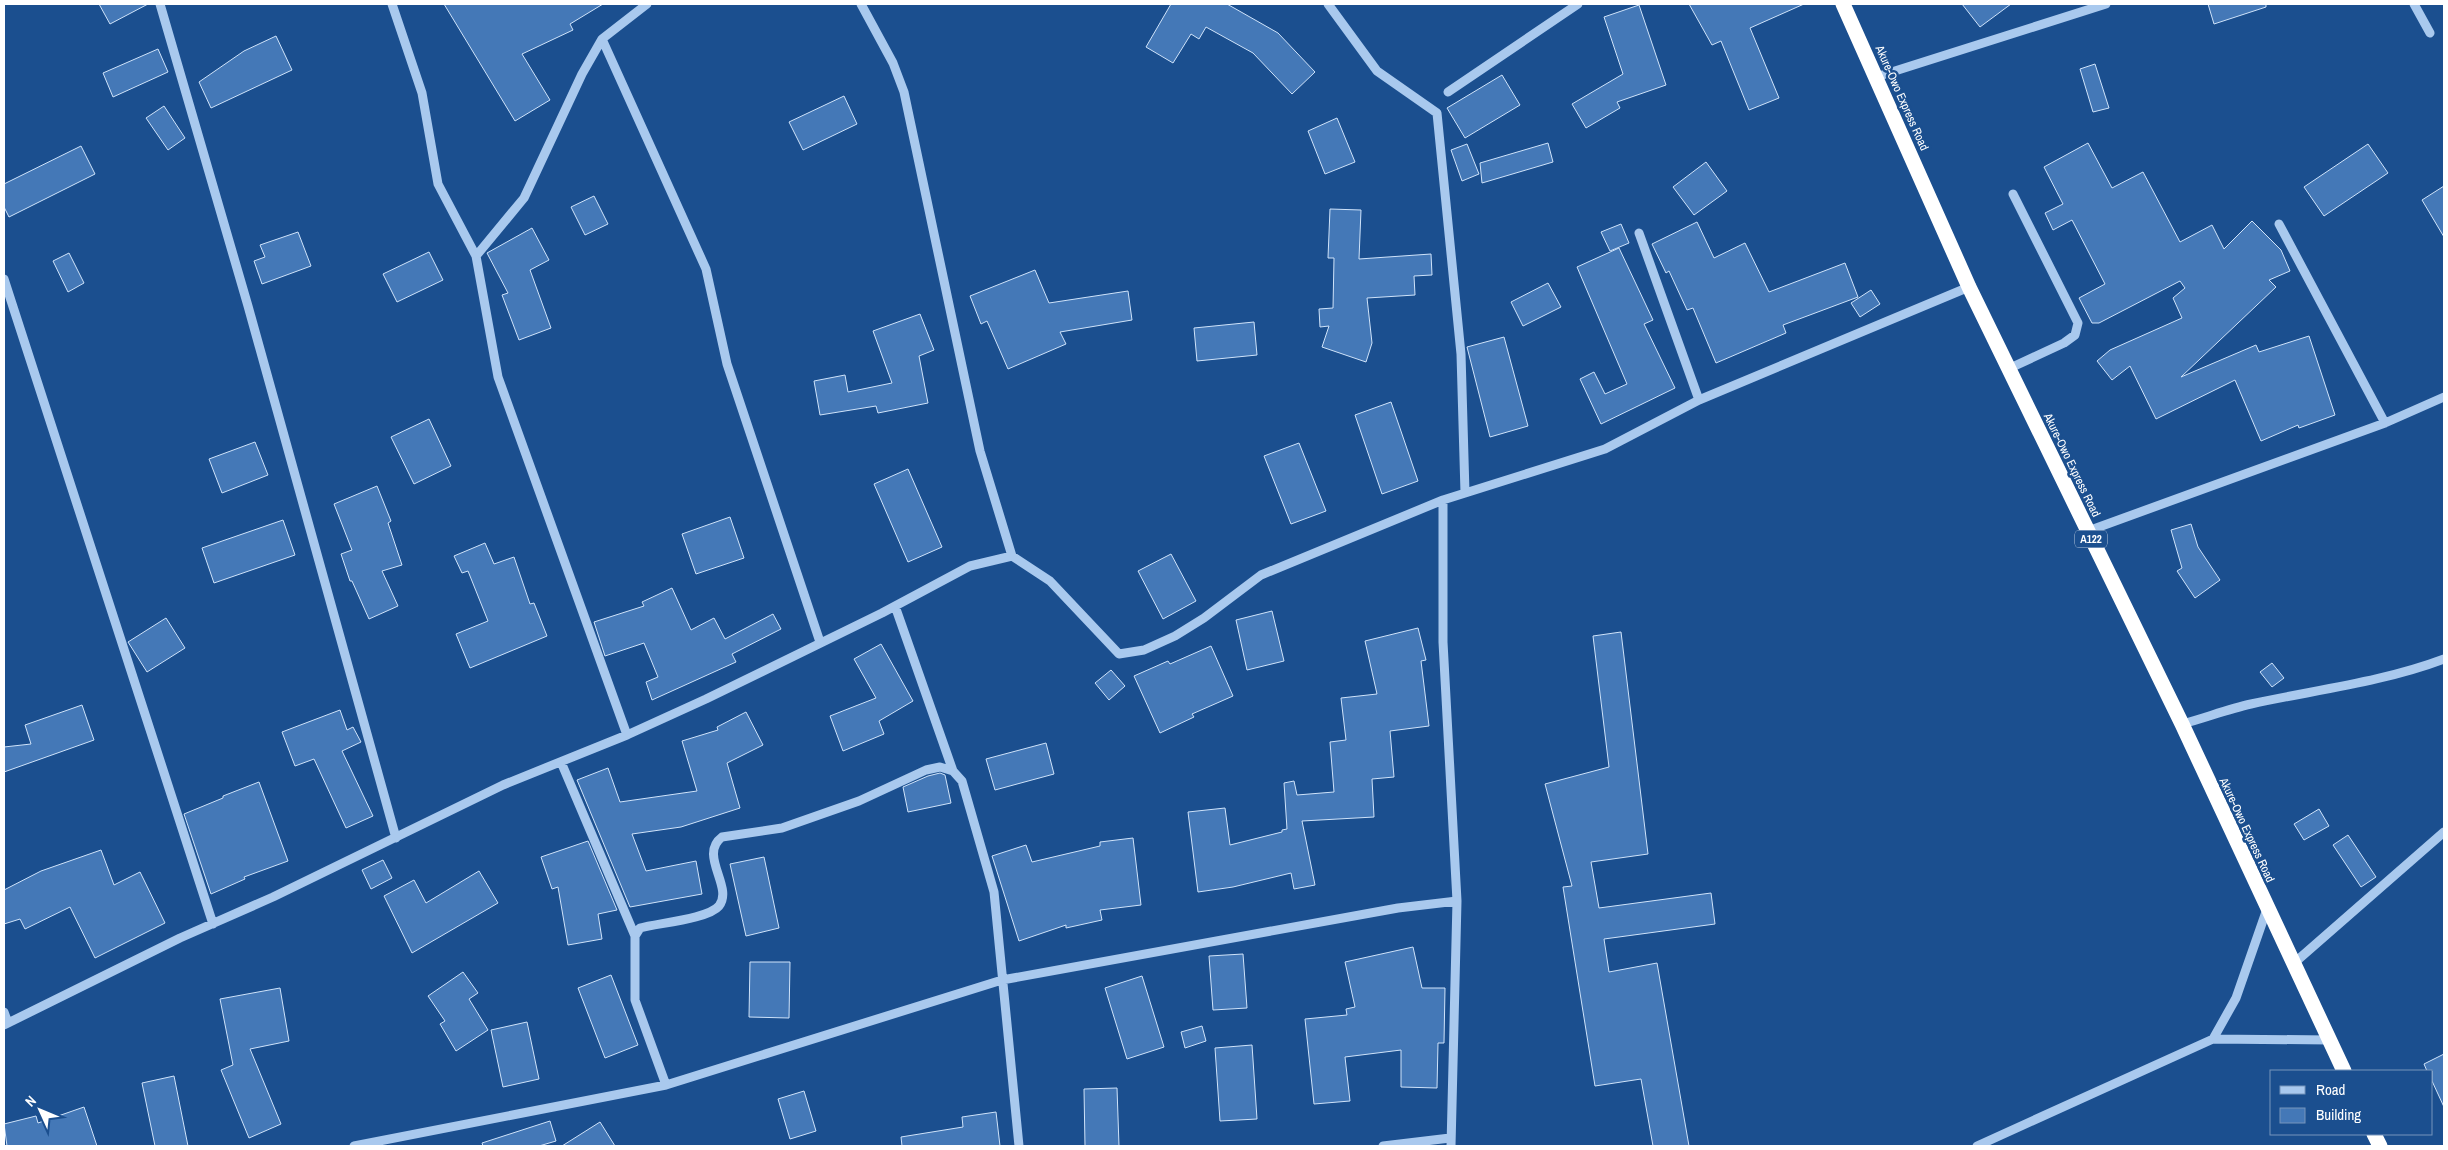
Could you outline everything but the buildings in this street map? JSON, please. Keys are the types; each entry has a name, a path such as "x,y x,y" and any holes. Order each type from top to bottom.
{"highway":[{"name":"Akure-Owo Express Road","path":"1844,4 1969,287 2182,724 2344,1070"}],"street":[{"path":"160,4 251,315 396,838"},
{"path":"392,4 422,92 438,184 476,256 498,377 627,735"},
{"path":"476,256 524,198 582,74 602,39 647,4"},
{"path":"861,4 894,63 904,92 980,451 1012,556 1050,581 1120,654 1144,650 1175,636 1204,618 1261,575 1444,500 1605,448 1699,400 1969,287"},
{"path":"1328,4 1377,71 1436,113 1462,354 1465,493"},
{"path":"1448,92 1578,4"},
{"path":"1876,77 2106,4"},
{"path":"2414,4 2430,33"},
{"path":"602,39 706,269 727,364 820,642"},
{"path":"2008,369 2075,336 2078,324 2013,194"},
{"path":"2279,224 2385,423"},
{"path":"1639,233 1699,400"},
{"path":"4,279 213,924"},
{"path":"2088,532 2385,423 2444,398"},
{"path":"1382,1146 1451,1142 1457,901 1443,642 1444,500"},
{"path":"4,1012 6,1024 503,785 627,735 706,700 895,606 970,566 1012,556"},
{"path":"895,606 953,771 962,781 994,892 1019,1146"},
{"path":"2182,724 2251,704 2342,686 2444,659"},
{"path":"560,762 635,936 635,1000 666,1085"},
{"path":"635,936 640,928 708,914 719,906 723,896 713,851 716,842 722,838 782,828 859,801 926,770 940,767 953,771"},
{"path":"2293,964 2444,832"},
{"path":"354,1146 666,1085 1002,980 1398,908 1457,901"},
{"path":"2214,1039 2236,998 2267,909"},
{"path":"1977,1146 2214,1039 2330,1040"}]}
